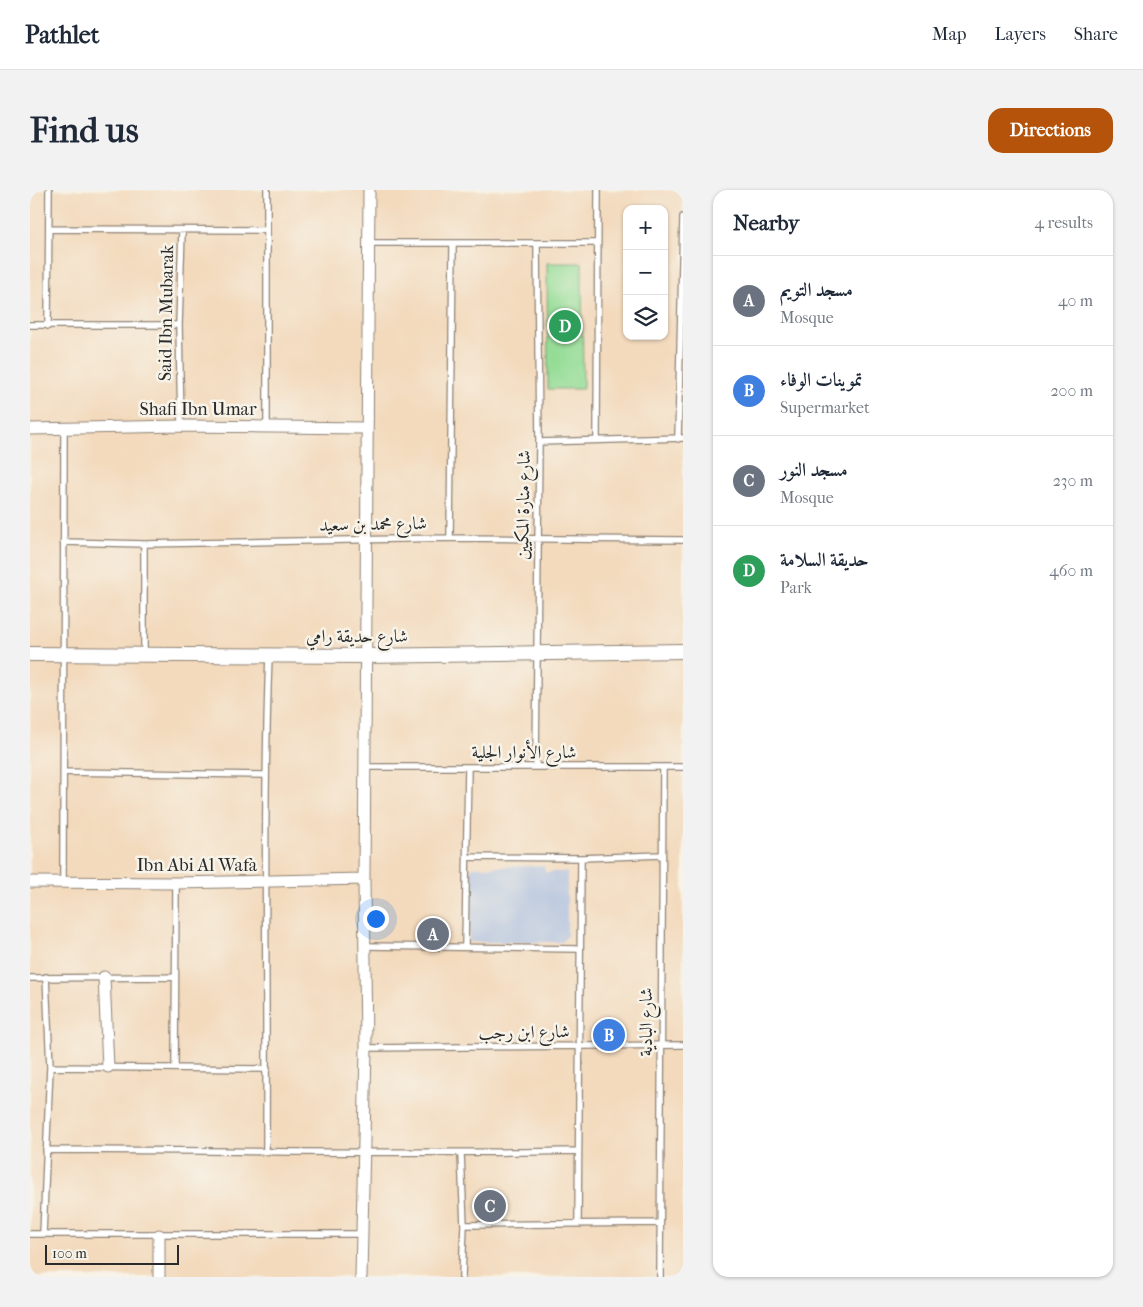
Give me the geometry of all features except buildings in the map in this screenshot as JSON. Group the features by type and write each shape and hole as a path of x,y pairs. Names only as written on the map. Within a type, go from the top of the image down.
{"street":[{"path":"361,1277 366,1048 364,879 369,190"},
{"name":"Shafi Ibn Umar","path":"30,429 181,426 367,428"},
{"name":"شارع حديقة رامي","path":"30,654 365,656 683,652"},
{"name":"Ibn Abi Al Wafa","path":"30,882 176,883 364,879"},
{"path":"104,977 108,1067"},
{"path":"159,1277 160,1235"}],"lane":[{"path":"48,326 49,190"},
{"path":"267,190 267,426"},
{"path":"597,439 596,243 598,190"},
{"path":"539,442 680,438 683,218"},
{"path":"50,229 267,230"},
{"name":"Said Ibn Mubarak","path":"181,426 179,325 182,231"},
{"path":"368,243 596,243"},
{"name":"شارع منارة المكيين","path":"536,767 539,442 537,243"},
{"path":"450,538 453,244"},
{"path":"30,325 179,325"},
{"path":"63,881 64,429"},
{"name":"شارع محمد بن سعيد","path":"63,542 144,544 450,538 683,540"},
{"path":"144,544 144,654"},
{"path":"266,1150 267,882 264,775 270,654"},
{"name":"شارع الأنوار الجلية","path":"366,767 683,768"},
{"path":"465,946 468,767"},
{"name":"شارع البادية","path":"660,1277 663,768"},
{"path":"64,772 264,775"},
{"path":"467,858 581,858 662,855"},
{"path":"578,1222 577,1151 581,1046 579,950 581,858"},
{"path":"175,1067 176,883"},
{"path":"365,946 465,946 579,950"},
{"path":"43,1234 50,1067 46,977"},
{"path":"30,978 175,977"},
{"name":"شارع ابن رجب","path":"366,1048 683,1045"},
{"path":"50,1067 266,1069"},
{"path":"46,1150 266,1150 462,1154 577,1151"},
{"path":"462,1154 464,1225 462,1277"},
{"path":"464,1225 578,1222 660,1223"},
{"path":"30,1234 361,1234"}],"shaded area":[{"path":"544,866 545,872 567,872 567,936 562,942 469,942 469,871 473,867"}],"green space":[{"path":"547,263 582,263 583,389 548,389"}],"place":[{"name":"حديقة السلامة","path":"565,326"},
{"name":"مسجد التويم","path":"433,934"},
{"name":"تموينات الوفاء","path":"609,1035"},
{"name":"مسجد النور","path":"490,1206"}]}
